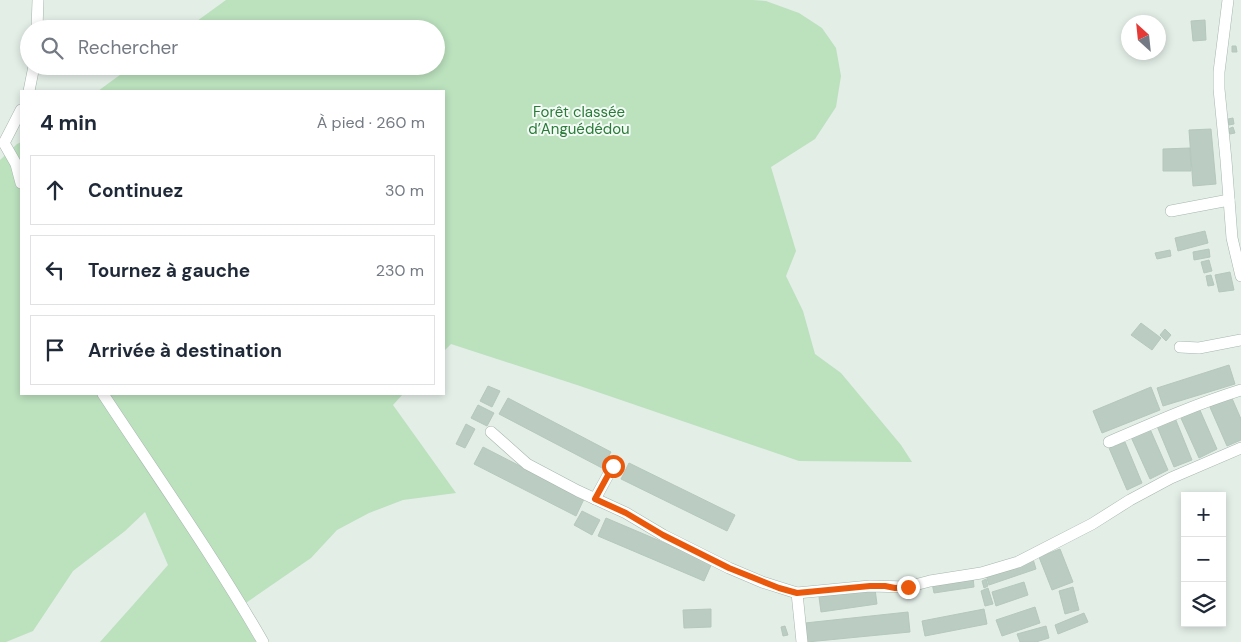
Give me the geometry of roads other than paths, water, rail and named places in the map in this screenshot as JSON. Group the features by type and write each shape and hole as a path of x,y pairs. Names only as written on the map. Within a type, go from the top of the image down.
{"street":[{"path":"37,20 38,0"},
{"path":"1228,0 1219,72 1219,90 1232,238 1241,276"},
{"path":"29,90 32,75"},
{"path":"20,112 4,143 16,164 20,179"},
{"path":"1170,211 1229,200"},
{"path":"1180,347 1199,348 1241,340"},
{"path":"1109,442 1203,402 1241,390"},
{"path":"104,395 147,459 263,642"},
{"path":"491,432 527,464 626,513 663,535 729,568 762,582 797,593 870,586 908,587 930,581 981,573 1018,562 1092,524 1130,500 1164,482 1241,448"},
{"path":"595,499 613,466"},
{"path":"797,593 802,642"}],"park label":[{"name":"Forêt classée d’Anguédédou","path":"579,120"}]}
